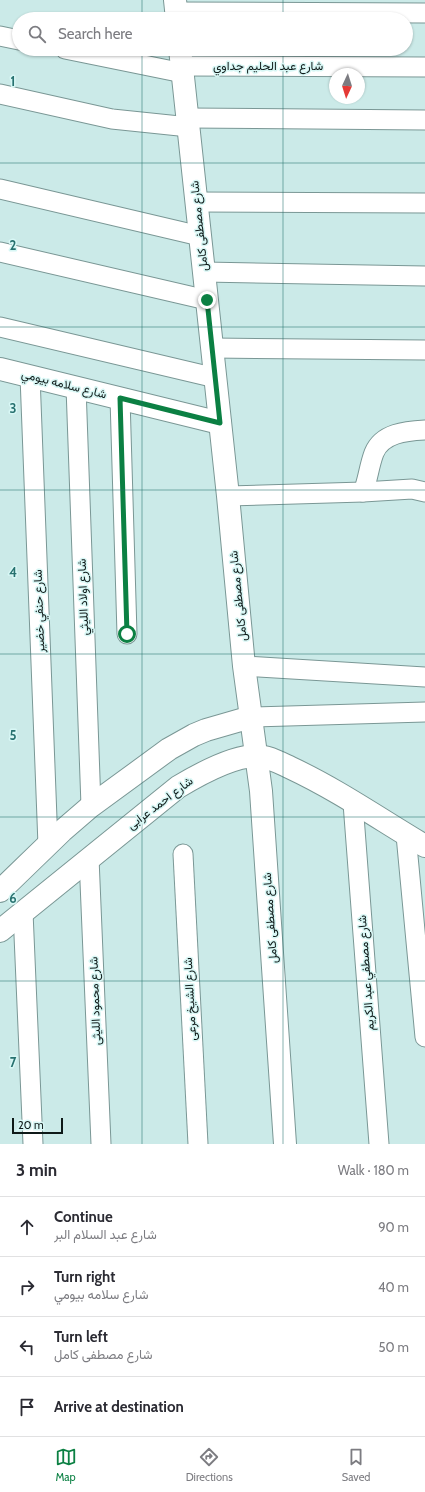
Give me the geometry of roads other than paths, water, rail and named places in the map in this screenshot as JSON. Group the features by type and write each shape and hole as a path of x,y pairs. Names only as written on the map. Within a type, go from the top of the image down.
{"street":[{"path":"176,10 342,12"},
{"path":"413,13 425,13"},
{"path":"0,36 12,39"},
{"name":"شارع عبد الحليم جداوي","path":"124,56 182,63 425,67"},
{"name":"شارع مصطفى كامل","path":"182,63 216,378 244,666 261,791 285,1144"},
{"path":"0,94 112,119 188,122 425,120"},
{"path":"0,189 200,236"},
{"path":"197,202 425,203"},
{"path":"0,252 207,300"},
{"path":"204,272 425,276"},
{"path":"0,327 216,378"},
{"path":"212,348 425,350"},
{"name":"شارع سلامه بيومي","path":"0,369 220,423"},
{"name":"شارع حنفي خضير","path":"30,376 48,845"},
{"name":"شارع اولاد الليثي","path":"76,387 91,806"},
{"path":"120,398 127,634"},
{"path":"363,492 378,445 386,438 398,433 425,430"},
{"path":"228,496 412,489 425,492"},
{"path":"244,666 425,677"},
{"path":"0,891 91,806 169,749 194,735 222,725 252,717 425,712"},
{"name":"شارع احمد عرابى","path":"0,931 178,787 207,770 243,758 257,756 272,760 298,772 425,846"},
{"name":"شارع مصطفي عبد الكريم","path":"353,803 379,1144"},
{"path":"406,835 425,1037"},
{"name":"شارع الشيخ مرعى","path":"183,854 198,1144"},
{"name":"شارع محمود الليثى","path":"89,858 101,1144"},
{"path":"23,912 33,1144"}]}
